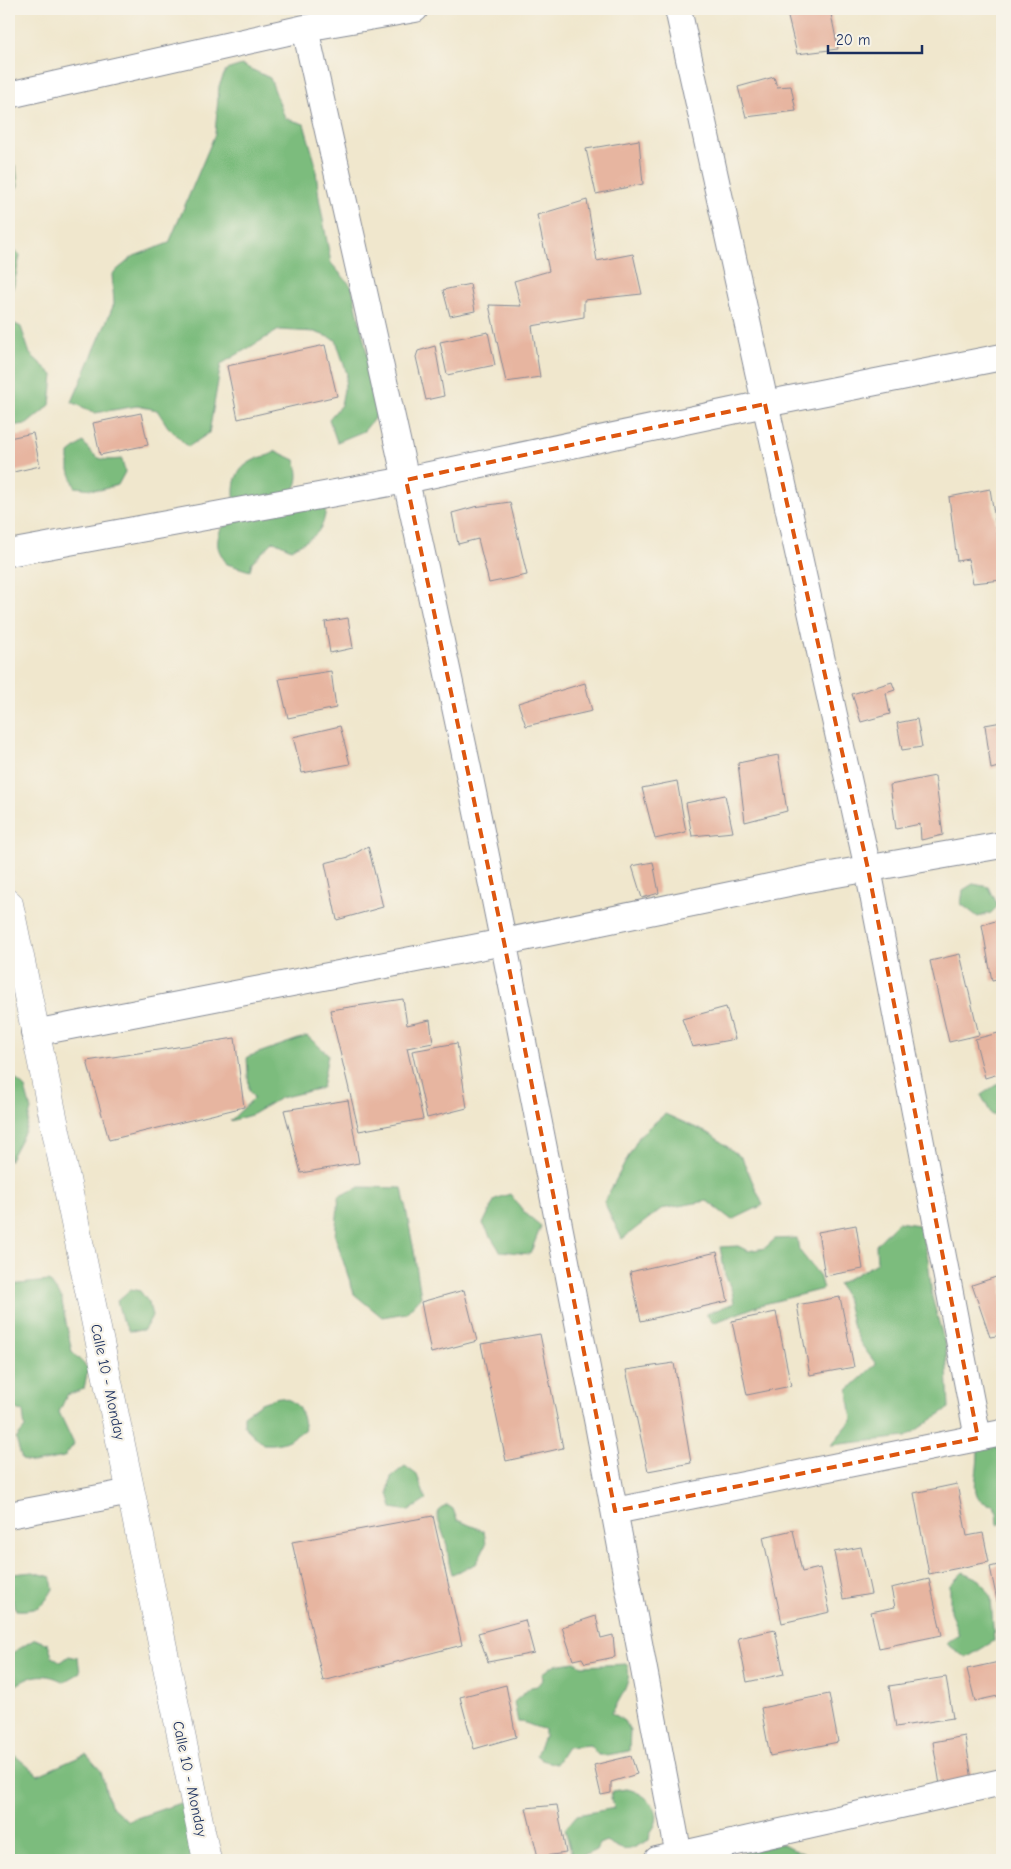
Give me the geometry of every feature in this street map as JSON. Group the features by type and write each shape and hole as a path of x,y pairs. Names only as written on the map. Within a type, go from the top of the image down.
{"street":[{"path":"9,95 304,28 415,9"},
{"path":"615,1511 990,1436 868,869 678,9"},
{"path":"304,28 406,480 504,942 615,1511 668,1858 1002,1782"},
{"path":"9,553 406,480 765,404 1002,357"},
{"path":"34,1032 504,942 808,878 1002,844"},
{"name":"Calle 10 - Monday","path":"9,904 207,1860"},
{"path":"9,1515 131,1492"}],"highlighted area":[{"path":"765,404 868,869 978,1438 615,1511 504,942 406,480"}],"green space":[{"path":"242,65 270,78 285,118 304,124 315,162 319,198 331,263 352,287 380,411 364,431 337,442 329,419 341,405 347,374 336,340 315,332 279,330 221,364 209,433 188,447 168,427 157,410 137,406 95,413 72,402 114,304 112,274 134,256 169,243 215,134 219,86 226,70"},
{"path":"9,165 16,166 18,186 9,198"},
{"path":"9,247 20,255 14,285 9,297"},
{"path":"9,321 21,327 30,354 53,375 50,405 27,424 9,426"},
{"path":"83,442 99,458 108,460 122,459 125,472 118,485 100,490 75,487 69,470 69,453"},
{"path":"276,451 295,460 298,477 292,492 235,503 234,490 239,473 248,464"},
{"path":"326,508 325,517 316,534 291,549 274,541 252,562 250,571 227,564 219,550 218,539 221,528 260,512"},
{"path":"973,884 989,887 998,906 991,913 978,917 961,904 963,890"},
{"path":"307,1036 328,1054 322,1088 280,1098 251,1115 230,1121 254,1098 249,1090 247,1057"},
{"path":"9,1073 25,1088 31,1110 25,1131 9,1161"},
{"path":"1002,1081 1002,1117 992,1115 981,1095"},
{"path":"665,1114 712,1135 742,1158 763,1205 732,1220 707,1201 661,1209 622,1239 604,1202 640,1135"},
{"path":"360,1187 402,1188 421,1297 406,1313 382,1317 354,1294 335,1236 339,1196"},
{"path":"510,1194 525,1213 541,1226 530,1254 500,1251 483,1224 495,1199"},
{"path":"898,1222 919,1225 928,1259 932,1297 946,1348 949,1408 906,1437 831,1445 852,1420 848,1390 876,1364 861,1344 853,1328 846,1297 838,1284 877,1263 876,1245"},
{"path":"797,1238 799,1250 819,1275 823,1289 760,1305 713,1323 706,1314 734,1303 732,1291 725,1275 720,1247 738,1246 748,1251 765,1248 775,1239"},
{"path":"49,1281 61,1297 72,1352 88,1368 84,1389 67,1395 59,1412 74,1444 64,1457 33,1463 22,1460 16,1439 25,1428 23,1412 12,1407 9,1408 9,1285"},
{"path":"131,1289 140,1291 149,1303 152,1316 144,1330 129,1331 122,1320 117,1301"},
{"path":"279,1397 295,1404 302,1417 305,1429 286,1441 276,1444 263,1444 244,1426 244,1415 261,1403"},
{"path":"978,1440 1002,1443 1000,1470 1002,1473 1002,1523 998,1525 997,1512 993,1505 981,1500 976,1492"},
{"path":"405,1466 417,1475 426,1500 409,1511 392,1508 388,1493 391,1477"},
{"path":"447,1505 453,1509 457,1520 484,1531 486,1544 476,1564 452,1574 447,1545 437,1517 439,1511"},
{"path":"33,1572 51,1577 53,1589 39,1607 29,1610 16,1610 9,1592 13,1574"},
{"path":"963,1572 980,1580 991,1598 994,1641 966,1658 946,1643 959,1635 950,1611 950,1585"},
{"path":"35,1639 48,1644 52,1656 61,1662 69,1656 78,1658 80,1673 64,1682 49,1676 35,1676 9,1691 9,1655"},
{"path":"575,1662 582,1666 627,1664 627,1683 612,1713 625,1721 630,1731 629,1751 598,1755 590,1745 567,1747 556,1764 542,1760 536,1755 544,1737 544,1729 518,1722 514,1702 531,1687 537,1686 543,1679 542,1674 554,1665"},
{"path":"9,1748 12,1753 38,1775 86,1754 101,1771 110,1805 128,1821 183,1802 201,1860 9,1860"},
{"path":"627,1789 644,1796 656,1810 656,1822 649,1840 628,1850 619,1848 606,1841 599,1844 596,1850 579,1858 572,1856 565,1829 577,1815 615,1808 611,1800 612,1791"},
{"path":"779,1844 813,1857 813,1860 715,1860"}],"building":[{"path":"786,9 830,9 838,49 797,54"},
{"path":"774,77 777,87 791,86 796,111 746,117 738,87"},
{"path":"639,140 643,184 596,194 586,149"},
{"path":"587,200 597,261 633,254 642,294 584,300 584,317 532,326 540,377 506,382 489,305 521,306 514,281 549,271 537,215"},
{"path":"470,284 475,311 450,316 443,290"},
{"path":"488,332 495,365 447,375 440,342"},
{"path":"325,345 337,396 238,419 227,366"},
{"path":"435,346 444,396 426,400 416,357 418,351"},
{"path":"141,413 148,445 100,455 93,423"},
{"path":"33,433 40,466 9,473 9,438"},
{"path":"990,489 1002,563 1002,580 973,583 968,559 957,561 949,497"},
{"path":"510,502 527,575 489,583 478,539 458,544 452,513 474,507"},
{"path":"348,618 353,648 330,653 325,622"},
{"path":"331,671 336,708 288,718 279,679"},
{"path":"892,682 895,690 886,693 890,714 861,722 852,694"},
{"path":"585,683 592,711 526,726 518,703"},
{"path":"917,719 922,747 902,750 897,723"},
{"path":"1002,722 1002,766 991,769 985,725"},
{"path":"340,726 350,764 302,773 293,737"},
{"path":"778,755 787,811 745,822 738,763"},
{"path":"935,776 943,835 921,840 920,824 896,829 890,785"},
{"path":"677,781 686,832 655,839 642,788"},
{"path":"725,795 733,832 692,836 686,803"},
{"path":"368,846 383,907 337,920 325,863 349,857"},
{"path":"653,862 659,893 642,898 632,866"},
{"path":"1002,919 1002,979 992,981 982,925"},
{"path":"960,954 979,1035 949,1042 930,961"},
{"path":"403,999 407,1025 430,1020 433,1043 407,1048 423,1119 359,1131 330,1010"},
{"path":"726,1007 735,1039 692,1047 682,1019"},
{"path":"1002,1032 1002,1073 985,1078 975,1039"},
{"path":"235,1038 244,1107 109,1140 87,1061"},
{"path":"457,1043 467,1108 427,1118 412,1051"},
{"path":"348,1100 359,1163 301,1173 284,1110"},
{"path":"856,1225 863,1269 825,1276 818,1232"},
{"path":"717,1252 728,1301 641,1321 630,1272"},
{"path":"1002,1275 1002,1335 990,1337 972,1285"},
{"path":"464,1290 477,1341 431,1353 421,1302"},
{"path":"840,1297 854,1367 810,1375 797,1305"},
{"path":"776,1312 791,1386 747,1395 732,1321"},
{"path":"540,1334 563,1448 506,1461 481,1344"},
{"path":"674,1363 691,1463 648,1471 626,1370"},
{"path":"957,1484 967,1536 983,1533 989,1562 929,1574 914,1493"},
{"path":"433,1516 462,1645 323,1681 292,1542"},
{"path":"793,1530 802,1572 820,1568 830,1612 782,1623 763,1537"},
{"path":"861,1547 871,1594 843,1599 834,1552"},
{"path":"1002,1564 1002,1604 998,1605 990,1567"},
{"path":"929,1579 942,1635 879,1648 871,1612 895,1607 891,1588"},
{"path":"596,1616 601,1638 613,1635 615,1657 585,1663 582,1658 573,1660 562,1627"},
{"path":"525,1620 534,1653 488,1662 478,1633"},
{"path":"1002,1626 1002,1646 997,1628"},
{"path":"775,1630 784,1674 747,1682 738,1638"},
{"path":"999,1662 1002,1674 1002,1695 975,1701 967,1669"},
{"path":"946,1677 953,1718 896,1727 889,1686"},
{"path":"506,1685 516,1737 474,1749 460,1697"},
{"path":"829,1694 838,1742 770,1756 761,1708"},
{"path":"965,1736 972,1780 940,1785 933,1742"},
{"path":"631,1756 637,1774 611,1782 611,1793 601,1795 594,1765"},
{"path":"557,1805 566,1853 538,1857 526,1808"}]}
